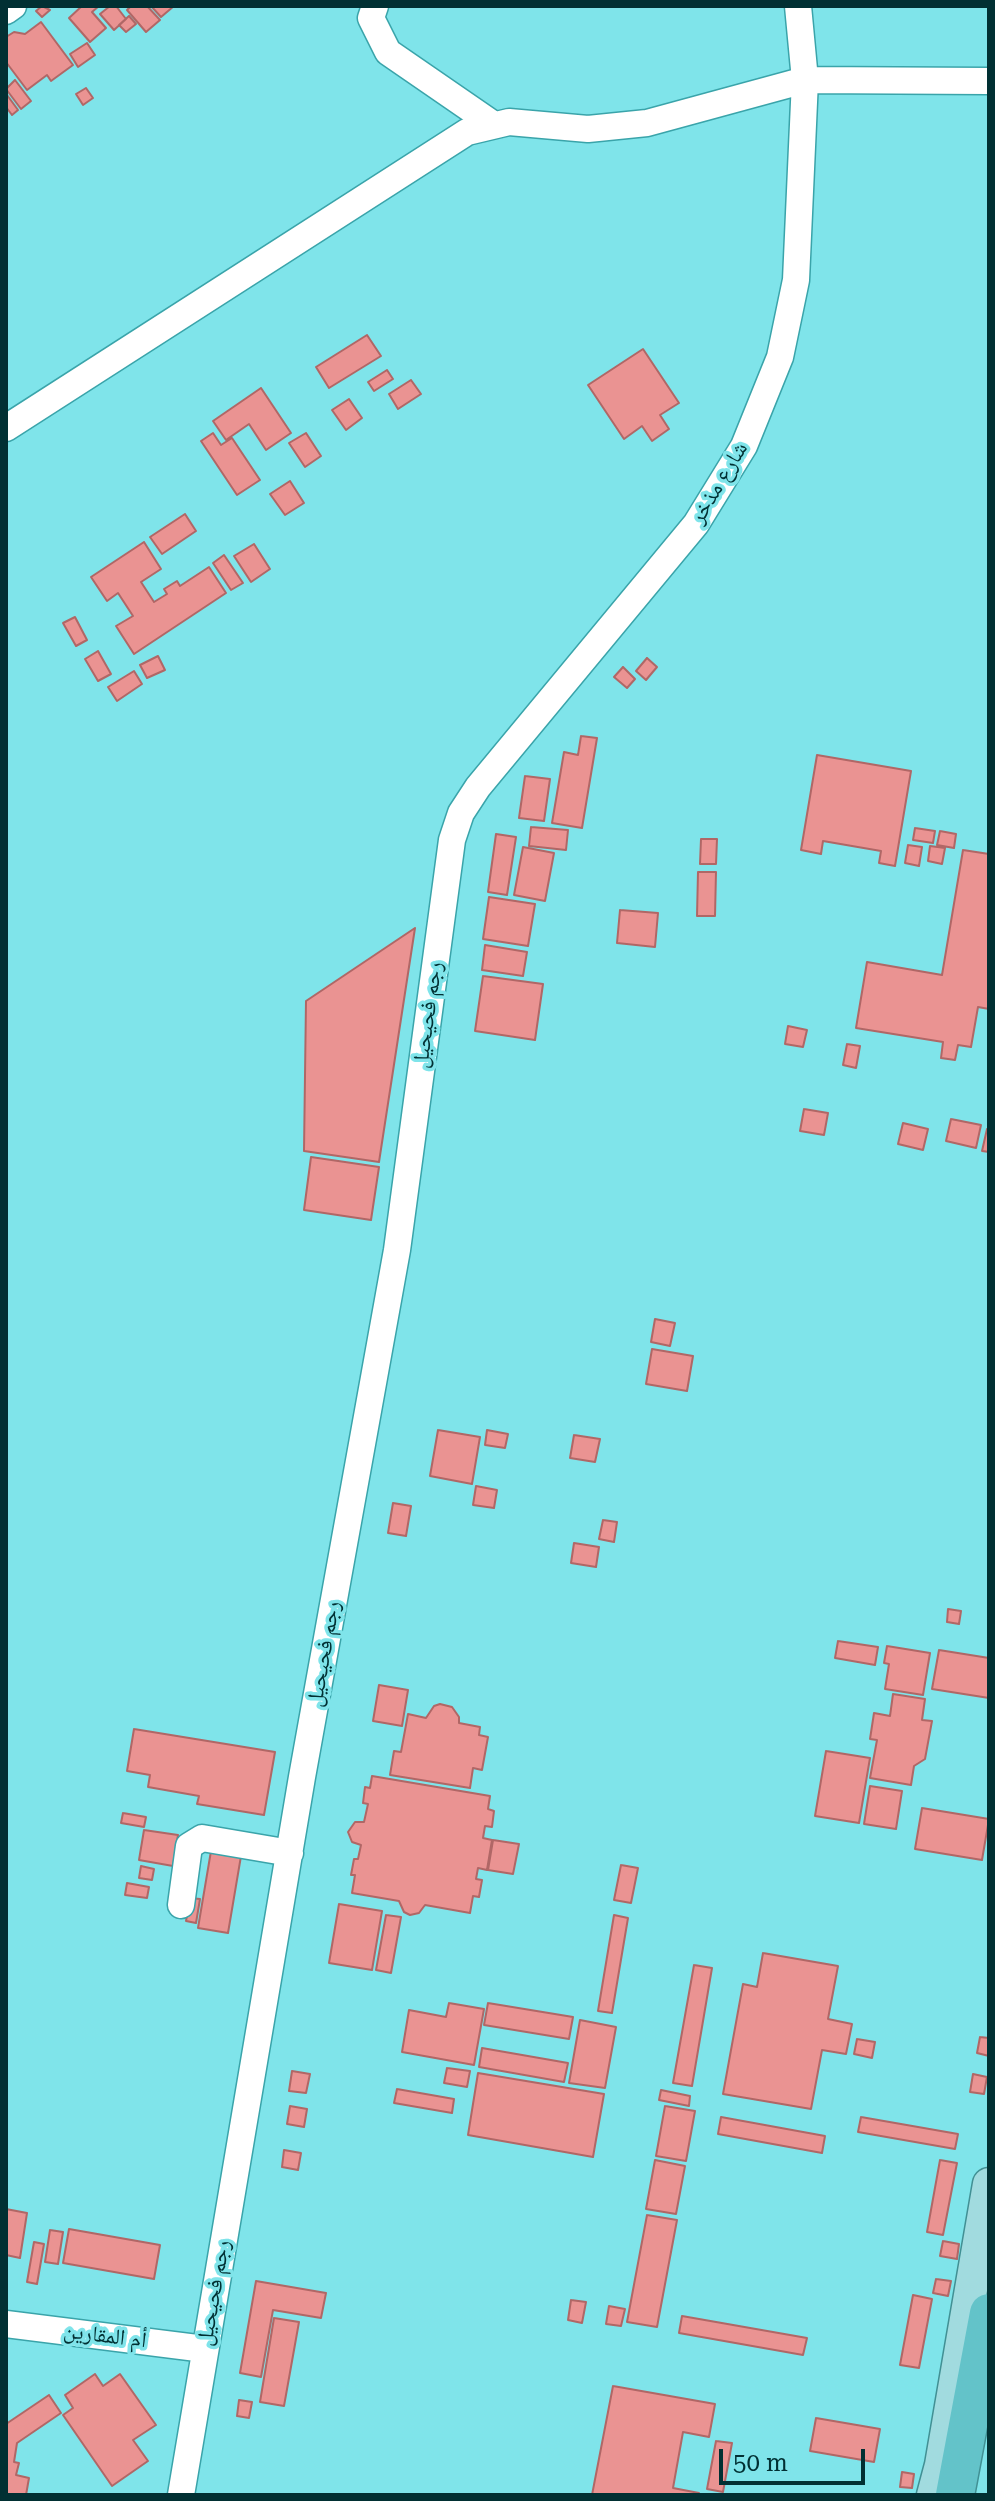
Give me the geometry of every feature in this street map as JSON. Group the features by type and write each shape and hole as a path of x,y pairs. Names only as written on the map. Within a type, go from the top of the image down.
{"highway":[{"path":"955,2495 989,2313"},
{"path":"975,2495 989,2413"}],"main road":[{"path":"933,2495 941,2465 989,2184"}],"street":[{"path":"6,11 13,6"},
{"path":"375,6 371,18 388,52 494,125"},
{"name":"شارع مذخر","path":"461,813 478,787 696,524 744,446 780,357 796,280 805,80 798,6"},
{"path":"6,428 467,132 509,122 610,129 647,123 805,80 989,81"},
{"name":"رجم فحيحيل","path":"181,2495 397,1250 452,840 461,813"},
{"path":"181,1905 189,1846 202,1838 290,1853"},
{"name":"أم المقارين","path":"6,2324 205,2349"}],"building":[{"path":"42,6 50,10 42,17 36,11"},
{"path":"82,6 99,6 92,12 106,28 90,42 69,18"},
{"path":"110,6 116,6 126,19 114,30 100,14"},
{"path":"131,6 147,6 160,20 146,32 127,10"},
{"path":"151,6 174,6 161,17"},
{"path":"129,16 136,24 126,32 119,25"},
{"path":"41,22 73,65 51,81 47,75 27,90 6,62 6,37 14,32 25,34"},
{"path":"87,43 95,55 78,67 70,54"},
{"path":"15,80 31,101 21,109 6,89"},
{"path":"86,88 93,98 83,105 76,94"},
{"path":"7,95 18,110 12,115 6,107"},
{"path":"367,335 381,356 329,388 316,367"},
{"path":"643,349 679,403 660,415 669,429 652,441 642,426 624,439 588,385"},
{"path":"387,370 393,379 374,391 368,382"},
{"path":"411,380 421,394 398,409 389,394"},
{"path":"261,388 291,433 266,450 249,424 226,440 213,421"},
{"path":"349,399 362,418 346,430 332,410"},
{"path":"213,433 221,445 232,438 260,480 237,495 201,441"},
{"path":"306,433 321,456 305,467 289,443"},
{"path":"290,481 304,503 285,515 270,494"},
{"path":"185,514 196,531 162,554 150,537"},
{"path":"144,542 161,569 141,582 154,602 167,594 164,589 177,581 180,586 209,567 226,593 134,654 116,626 133,616 118,593 107,601 91,577"},
{"path":"254,544 270,569 251,582 234,556"},
{"path":"224,555 243,583 231,590 213,563"},
{"path":"75,617 87,640 76,646 63,623"},
{"path":"98,651 111,674 98,681 85,659"},
{"path":"158,656 165,670 147,678 140,665"},
{"path":"647,658 657,667 646,680 636,671"},
{"path":"623,667 635,679 627,688 614,677"},
{"path":"134,671 142,684 117,701 108,687"},
{"path":"581,736 597,738 582,828 552,823 564,752 578,755"},
{"path":"817,755 911,771 895,866 879,863 881,851 823,841 821,854 801,850"},
{"path":"525,776 550,779 544,821 519,818"},
{"path":"531,827 568,830 566,850 529,846"},
{"path":"915,828 935,831 933,843 913,840"},
{"path":"940,831 956,834 954,848 937,845"},
{"path":"496,834 516,837 507,895 488,892"},
{"path":"701,839 717,839 716,864 700,864"},
{"path":"908,845 922,847 919,866 905,863"},
{"path":"930,846 945,848 942,864 928,861"},
{"path":"523,847 554,853 545,901 514,895"},
{"path":"963,850 989,854 989,1009 978,1007 971,1047 958,1045 955,1060 941,1058 943,1042 856,1028 867,962 942,975"},
{"path":"698,872 716,872 715,916 697,916"},
{"path":"489,897 535,904 528,946 483,939"},
{"path":"620,910 658,913 655,947 617,943"},
{"path":"415,928 379,1162 304,1151 306,1001"},
{"path":"485,945 527,952 523,976 482,970"},
{"path":"483,976 543,984 535,1040 475,1031"},
{"path":"788,1026 807,1030 803,1047 785,1044"},
{"path":"847,1044 860,1046 856,1068 843,1065"},
{"path":"804,1109 828,1113 824,1135 800,1131"},
{"path":"951,1119 981,1125 976,1148 946,1141"},
{"path":"903,1123 928,1129 923,1150 898,1144"},
{"path":"989,1129 989,1152 982,1151"},
{"path":"311,1157 379,1167 371,1220 304,1210"},
{"path":"655,1319 675,1323 670,1346 651,1342"},
{"path":"652,1349 693,1356 687,1391 646,1384"},
{"path":"438,1430 480,1437 472,1484 430,1476"},
{"path":"487,1430 508,1434 505,1448 485,1445"},
{"path":"574,1435 600,1439 595,1462 570,1458"},
{"path":"476,1486 497,1490 494,1508 473,1505"},
{"path":"393,1503 411,1506 406,1536 388,1533"},
{"path":"603,1520 617,1522 614,1542 599,1539"},
{"path":"574,1543 599,1547 596,1567 571,1563"},
{"path":"948,1609 961,1611 959,1624 947,1622"},
{"path":"838,1641 878,1647 875,1665 835,1658"},
{"path":"887,1646 930,1653 923,1695 885,1689 889,1664 884,1663"},
{"path":"939,1650 989,1658 989,1698 932,1689"},
{"path":"379,1685 408,1690 402,1726 373,1721"},
{"path":"893,1694 925,1699 922,1720 932,1721 925,1759 914,1766 911,1785 870,1778 877,1740 870,1739 874,1713 890,1716"},
{"path":"434,1706 452,1707 459,1717 459,1723 480,1727 479,1735 488,1737 482,1770 473,1768 470,1788 390,1775 394,1751 401,1752 408,1714 426,1718"},
{"path":"134,1729 275,1752 264,1815 197,1804 199,1796 148,1787 150,1775 127,1771"},
{"path":"826,1751 870,1758 859,1823 815,1816"},
{"path":"372,1776 490,1796 488,1809 494,1811 492,1827 485,1826 483,1838 492,1840 487,1870 478,1868 476,1879 482,1880 479,1897 473,1896 470,1913 425,1905 419,1913 410,1915 404,1912 399,1901 352,1893 354,1859 358,1859 361,1845 352,1842 348,1832 355,1822 364,1822 368,1804 363,1803 365,1787 370,1788"},
{"path":"870,1786 902,1791 896,1829 864,1824"},
{"path":"922,1808 989,1819 982,1860 915,1849"},
{"path":"123,1813 146,1817 144,1827 121,1823"},
{"path":"144,1830 178,1835 173,1866 139,1860"},
{"path":"493,1840 519,1844 513,1874 488,1870"},
{"path":"211,1851 241,1856 228,1933 198,1928"},
{"path":"621,1865 638,1868 631,1903 614,1900"},
{"path":"141,1866 154,1869 152,1880 139,1878"},
{"path":"127,1883 149,1887 147,1898 125,1895"},
{"path":"190,1898 200,1899 196,1923 186,1921"},
{"path":"339,1904 382,1911 372,1970 329,1963"},
{"path":"386,1915 401,1917 391,1973 376,1970"},
{"path":"614,1915 628,1918 612,2013 598,2011"},
{"path":"763,1953 838,1966 828,2019 852,2024 846,2054 822,2050 811,2109 723,2094 743,1984 757,1987"},
{"path":"694,1965 712,1968 692,2086 673,2083"},
{"path":"449,2003 484,2009 474,2065 402,2052 409,2010 446,2017"},
{"path":"488,2003 573,2017 569,2039 484,2025"},
{"path":"580,2020 616,2027 605,2088 569,2083"},
{"path":"980,2037 989,2038 989,2056 977,2053"},
{"path":"857,2039 875,2042 872,2058 854,2054"},
{"path":"482,2048 568,2063 564,2082 479,2067"},
{"path":"447,2068 470,2071 467,2087 444,2083"},
{"path":"292,2071 310,2074 306,2093 289,2091"},
{"path":"478,2073 604,2094 593,2157 468,2135"},
{"path":"973,2074 987,2077 984,2094 970,2092"},
{"path":"397,2089 454,2099 452,2113 394,2103"},
{"path":"661,2090 690,2096 689,2106 659,2100"},
{"path":"290,2106 307,2109 304,2127 287,2124"},
{"path":"665,2106 695,2111 686,2161 656,2156"},
{"path":"721,2117 825,2136 822,2153 718,2134"},
{"path":"861,2117 958,2134 955,2149 858,2132"},
{"path":"284,2150 301,2153 298,2170 282,2167"},
{"path":"655,2160 685,2166 676,2214 646,2209"},
{"path":"940,2160 957,2163 943,2235 927,2232"},
{"path":"6,2209 27,2213 20,2258 6,2255"},
{"path":"647,2215 677,2220 657,2327 627,2322"},
{"path":"69,2229 160,2245 154,2279 63,2263"},
{"path":"50,2230 63,2232 58,2264 45,2262"},
{"path":"943,2241 959,2244 957,2259 940,2256"},
{"path":"34,2242 44,2244 37,2284 27,2282"},
{"path":"936,2279 951,2281 948,2296 933,2293"},
{"path":"256,2281 326,2293 321,2318 273,2310 261,2377 240,2373"},
{"path":"913,2295 932,2299 919,2368 900,2365"},
{"path":"571,2300 586,2302 582,2323 568,2320"},
{"path":"609,2306 625,2309 621,2326 606,2324"},
{"path":"682,2316 807,2338 803,2355 679,2333"},
{"path":"274,2318 299,2322 284,2406 260,2402"},
{"path":"95,2374 103,2386 120,2374 156,2425 133,2440 148,2461 112,2486 63,2415 73,2408 65,2395"},
{"path":"613,2386 715,2404 709,2437 683,2432 673,2488 698,2495 592,2495"},
{"path":"49,2395 61,2413 17,2443 14,2462 19,2463 16,2475 29,2478 26,2495 6,2495 6,2424"},
{"path":"239,2400 252,2402 249,2418 237,2416"},
{"path":"816,2418 880,2429 874,2462 810,2451"},
{"path":"716,2441 732,2443 723,2492 707,2489"},
{"path":"902,2472 914,2474 912,2488 900,2487"}]}
